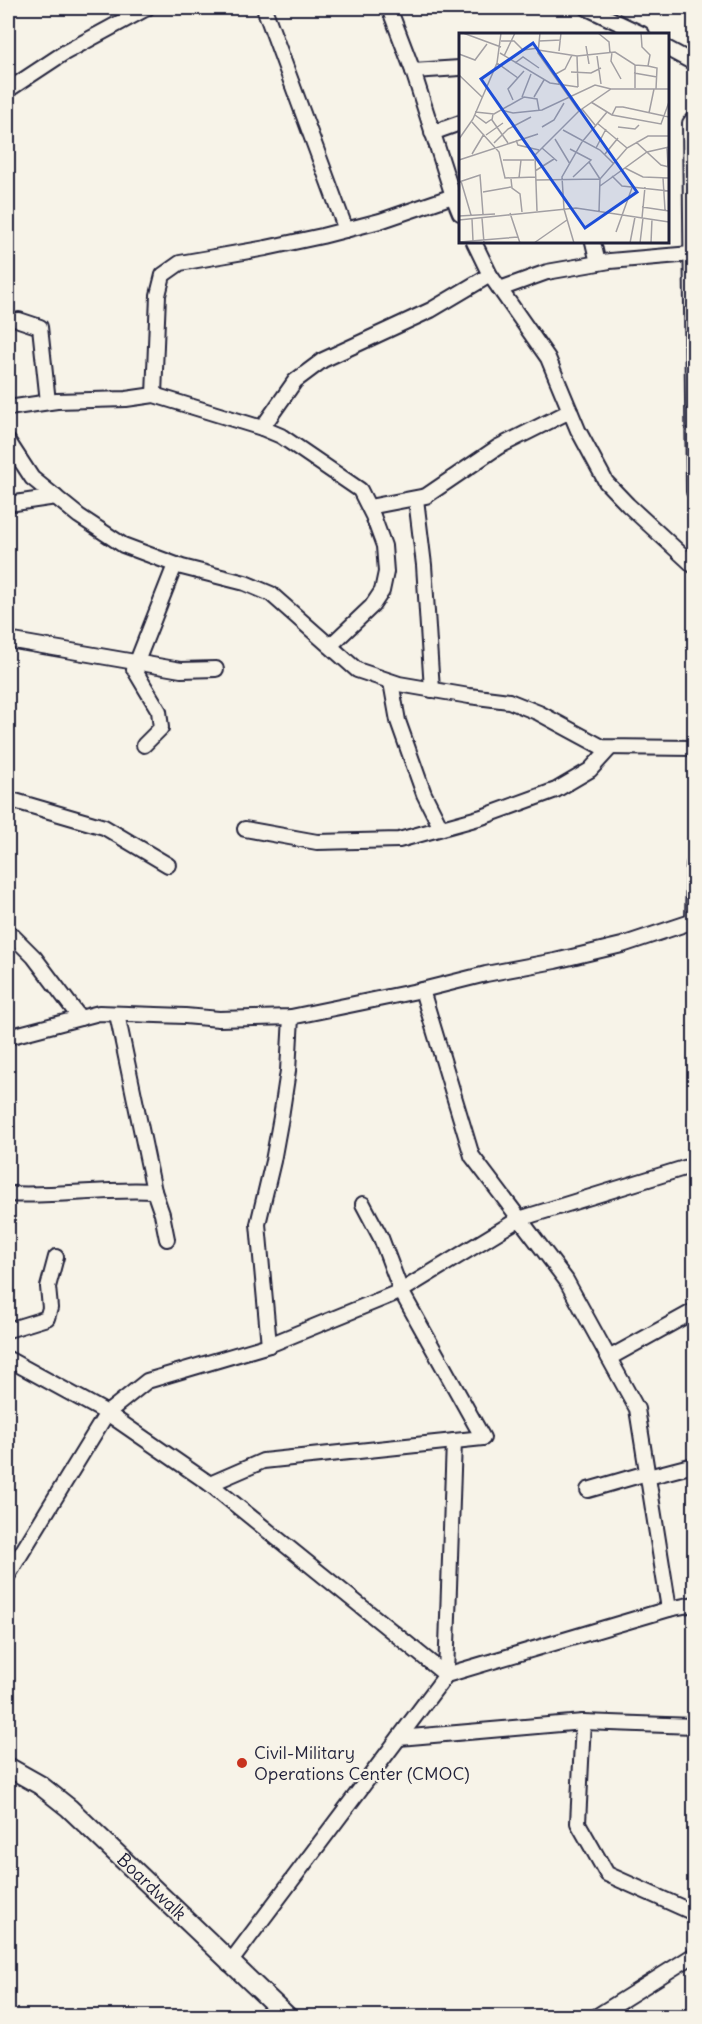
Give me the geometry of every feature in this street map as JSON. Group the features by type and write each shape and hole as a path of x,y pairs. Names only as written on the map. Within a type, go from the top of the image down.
{"street":[{"path":"8,90 63,53 147,8"},
{"path":"264,8 346,230"},
{"path":"388,8 413,71 459,211"},
{"path":"587,8 640,33"},
{"path":"669,50 694,63"},
{"path":"413,71 459,68"},
{"path":"694,118 690,123 694,492"},
{"path":"432,133 459,123"},
{"path":"154,395 158,295 163,275 180,262 266,248 346,230 453,196"},
{"path":"474,243 490,275 548,358 582,438 606,482 694,566"},
{"path":"593,243 598,263"},
{"path":"500,289 547,272 598,263 691,254"},
{"path":"262,428 295,381 323,360 431,310 490,275"},
{"path":"19,320 40,327 48,402"},
{"path":"8,408 48,402 126,399 154,395 281,436 351,483 360,490 369,507 384,546 386,572 382,591 365,614 330,646"},
{"path":"369,507 426,496 498,447 570,411"},
{"path":"8,441 32,478 79,516 123,545 175,565 245,583 271,594 357,670 391,682 509,701 539,713 602,747 694,748"},
{"path":"15,503 56,497"},
{"path":"416,498 424,565 432,690"},
{"path":"144,746 161,728 159,711 134,669 175,565"},
{"path":"8,640 181,670 216,669"},
{"path":"391,682 398,721 424,794 441,828"},
{"path":"245,829 317,842 399,840 482,817 556,790 590,770 610,748"},
{"path":"8,799 104,827 168,865"},
{"path":"8,1037 99,1013 219,1019 291,1017 622,945 694,922 694,864"},
{"path":"8,931 34,957 80,1018"},
{"path":"422,990 472,1156 566,1280 637,1409 669,1610"},
{"path":"117,1014 154,1191 167,1239"},
{"path":"268,1345 258,1224 281,1117 288,1071 291,1017"},
{"path":"8,1575 106,1413 147,1381 268,1345 401,1291 519,1219 694,1165"},
{"path":"8,1194 27,1196 124,1189 154,1191"},
{"path":"210,1484 262,1461 483,1438 401,1291 381,1238 363,1204"},
{"path":"8,1330 47,1318 50,1308 48,1287 56,1257"},
{"path":"609,1358 694,1311"},
{"path":"8,1359 106,1413 210,1484 446,1675"},
{"path":"229,1964 446,1675 454,1441"},
{"path":"588,1490 694,1466"},
{"path":"446,1675 694,1604"},
{"path":"399,1738 583,1722 694,1726"},
{"path":"583,1722 578,1823 607,1874 694,1913"},
{"name":"Boardwalk","path":"8,1767 40,1785 62,1802 286,2016"},
{"path":"597,2016 694,1955"}],"place":[{"name":"Civil-Military Operations Center (CMOC)","path":"242,1763"}]}
